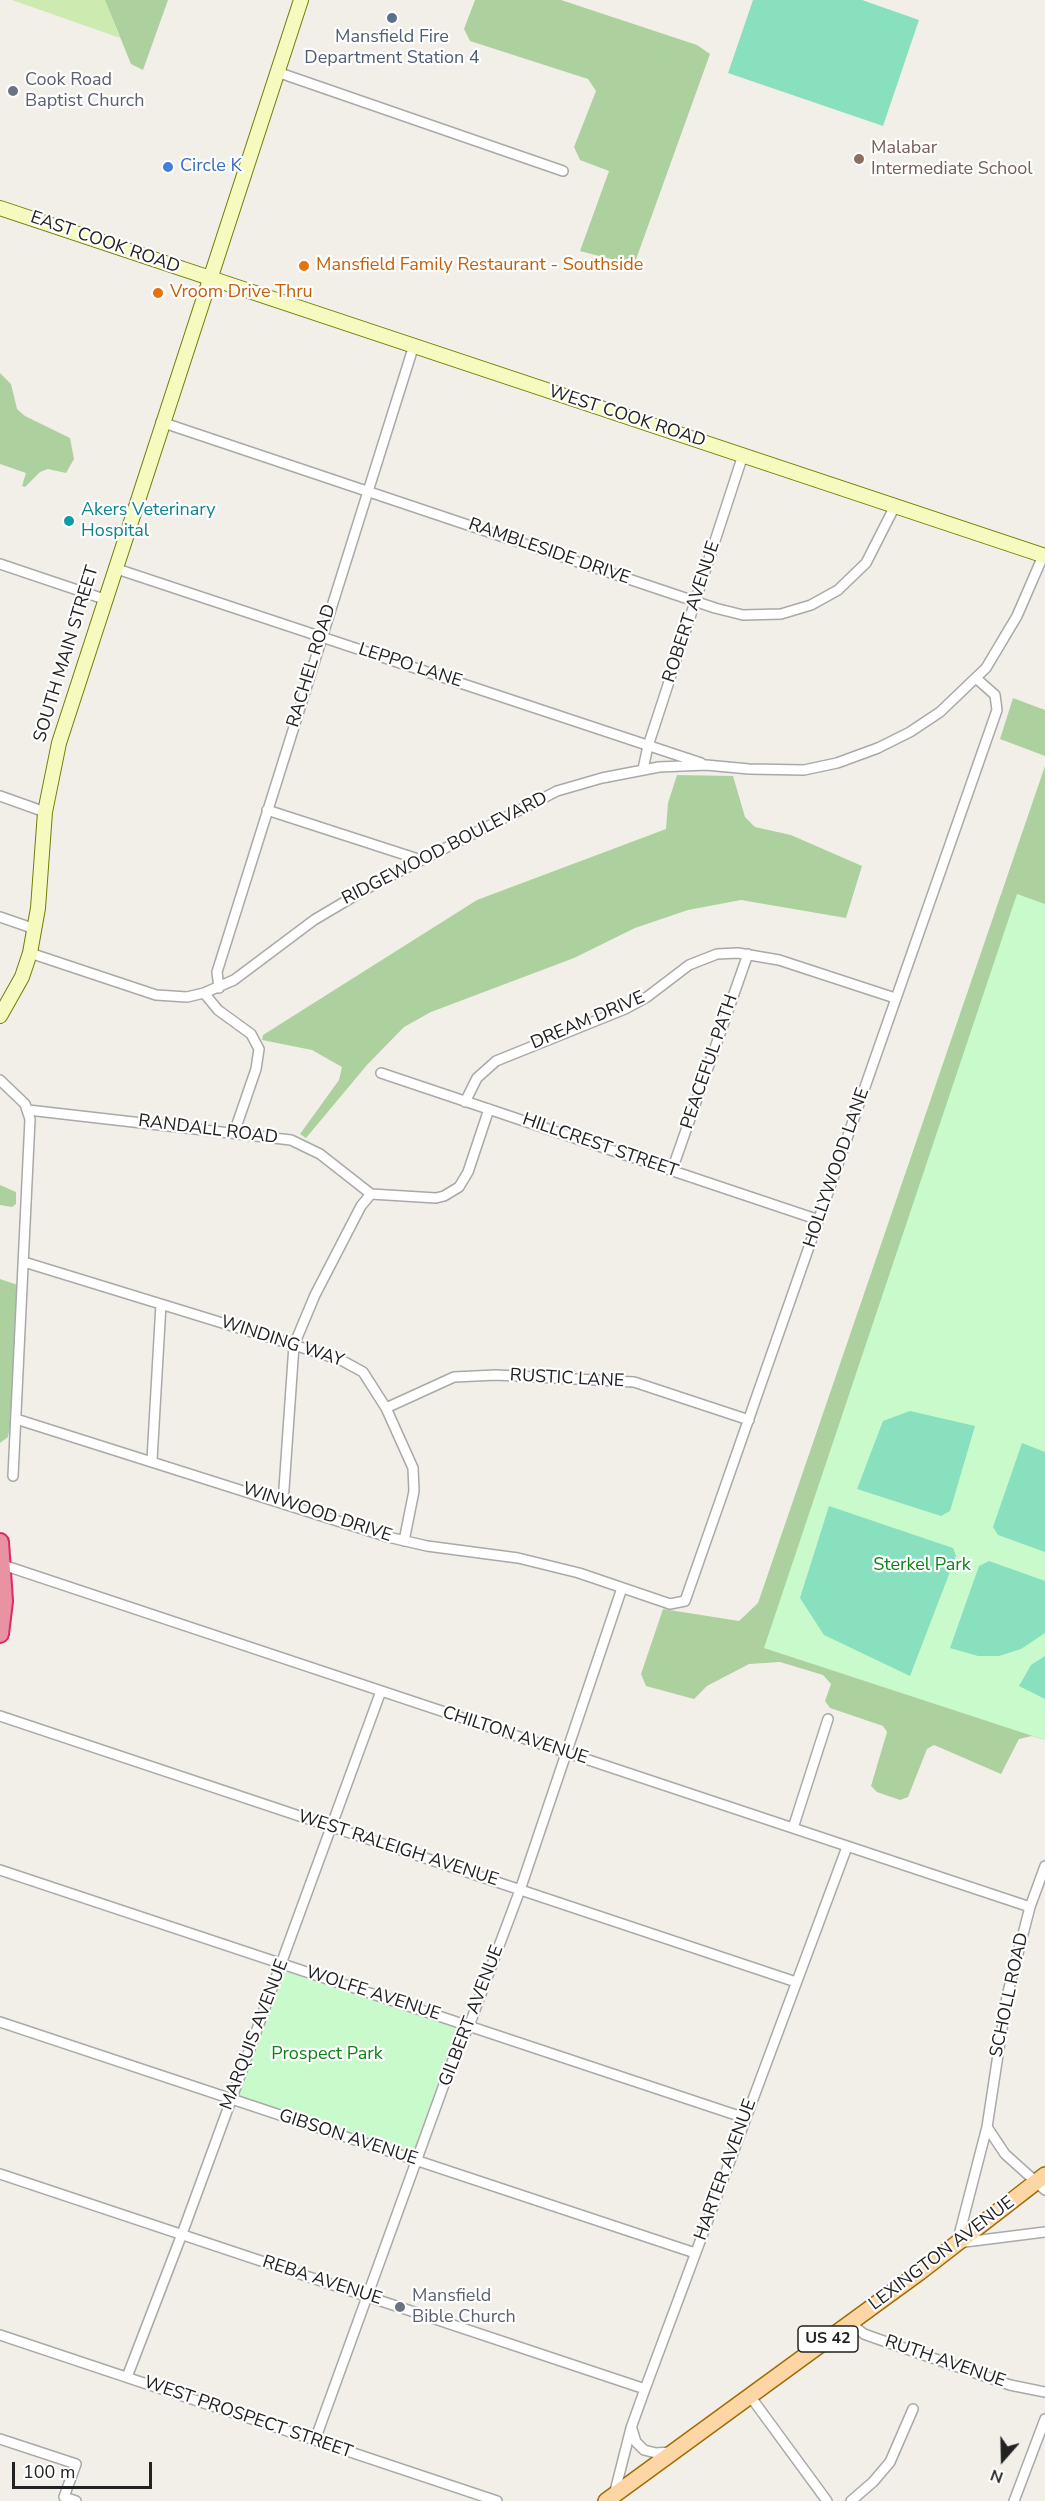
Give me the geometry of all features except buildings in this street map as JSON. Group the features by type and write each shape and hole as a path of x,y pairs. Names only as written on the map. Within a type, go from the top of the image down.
{"highway":[{"path":"0,1542 4,1601 0,1634"}],"main road":[{"name":"SOUTH MAIN STREET","path":"0,1016 22,977 30,953 35,929 45,812 59,743 161,422 301,0"},
{"name":"EAST COOK ROAD","path":"0,208 209,278"},
{"name":"WEST COOK ROAD","path":"209,278 1044,556"},
{"name":"LEXINGTON AVENUE","path":"611,2499 1042,2182"}],"street":[{"path":"277,72 562,171"},
{"name":"RACHEL ROAD","path":"219,988 217,972 414,345"},
{"name":"RAMBLESIDE DRIVE","path":"161,422 694,601 743,615 769,616 795,611 826,598 848,583 866,563 895,506"},
{"name":"ROBERT AVENUE","path":"643,769 648,746 694,601 743,455"},
{"name":"RIDGEWOOD BOULEVARD","path":"30,953 156,995 187,996 204,993 234,980 329,910 418,859 557,791 643,769 706,765 788,771 837,763 910,732 940,712 977,679 994,657 1017,616 1044,556"},
{"path":"0,564 104,599"},
{"name":"LEPPO LANE","path":"114,568 706,765"},
{"name":"HOLLYWOOD LANE","path":"622,1588 670,1604 685,1601 997,710 995,695 977,679"},
{"path":"0,796 45,812"},
{"path":"267,810 418,859"},
{"path":"0,917 35,929"},
{"name":"DREAM DRIVE","path":"465,1102 477,1078 503,1057 625,1009 647,997 696,961 717,954 748,954 779,960 895,998"},
{"name":"PEACEFUL PATH","path":"672,1170 748,954"},
{"path":"204,993 218,1010 252,1034 259,1049 256,1069 234,1133"},
{"name":"HILLCREST STREET","path":"381,1073 819,1220"},
{"path":"0,1080 28,1110 24,1262 13,1476"},
{"path":"283,1503 294,1345 315,1295 361,1206 372,1194 436,1197 444,1196 459,1187 468,1172 489,1109"},
{"name":"RANDALL ROAD","path":"28,1110 291,1140 312,1149 372,1194"},
{"name":"WINDING WAY","path":"24,1262 294,1345 347,1363 363,1372 386,1408 408,1454 415,1478 404,1541"},
{"path":"152,1460 161,1304"},
{"name":"RUSTIC LANE","path":"386,1408 454,1377 519,1376 634,1382 749,1420"},
{"name":"WINWOOD DRIVE","path":"16,1419 404,1541 518,1558 579,1573 622,1588"},
{"name":"CHILTON AVENUE","path":"1,1564 1030,1907"},
{"name":"GILBERT AVENUE","path":"315,2440 454,2057 469,2026 520,1890 622,1588"},
{"name":"MARQUIS AVENUE","path":"127,2377 282,1964 381,1691"},
{"name":"WEST RALEIGH AVENUE","path":"0,1716 796,1982"},
{"path":"793,1828 828,1719"},
{"name":"HARTER AVENUE","path":"611,2499 631,2428 645,2389 847,1847"},
{"name":"SCHOLL ROAD","path":"957,2243 987,2127 1007,1996 1030,1907 1045,1866"},
{"name":"WOLFE AVENUE","path":"0,1870 745,2118"},
{"name":"GIBSON AVENUE","path":"0,2022 695,2253"},
{"path":"987,2127 1005,2154 1042,2182"},
{"name":"REBA AVENUE","path":"0,2174 645,2389"},
{"path":"957,2243 1045,2232"},
{"name":"RUTH AVENUE","path":"850,2323 864,2334 875,2338 1010,2385 1045,2392"},
{"name":"WEST PROSPECT STREET","path":"0,2335 497,2501"},
{"path":"750,2396 827,2501"},
{"path":"851,2501 873,2482 890,2462 913,2409"},
{"path":"1014,2501 1045,2420"},
{"path":"631,2428 636,2442 644,2450 657,2453 673,2452"},
{"path":"1,2443 76,2464 64,2497 75,2501"}],"green space":[{"path":"12,0 105,0 120,38"},
{"path":"105,0 168,0 143,70 131,64"},
{"path":"475,0 561,0 697,45 710,54 634,265 580,251 609,171 580,160 574,147 596,91 588,79 470,41 464,29"},
{"path":"753,0 862,0 919,20 883,126 728,73"},
{"path":"0,373 11,384 17,409 25,416 70,438 74,459 66,473 48,469 40,472 25,487 22,486 26,473 0,464"},
{"path":"1013,698 1045,710 1045,756 1000,739"},
{"name":"Sterkel Park","path":"1045,766 1045,1740 1032,1736 1019,1739 1001,1774 934,1745 927,1749 908,1797 900,1800 877,1792 871,1786 887,1732 883,1726 830,1708 825,1701 831,1684 823,1675 780,1662 749,1664 707,1686 694,1699 646,1686 641,1674 663,1609 739,1621 758,1603"},
{"path":"677,775 733,776 745,817 755,827 791,835 862,866 846,918 741,900 688,910 635,928 574,958 431,1012 404,1027 367,1065 306,1138 300,1134 339,1080 342,1067 312,1050 262,1040 263,1035 477,900 666,829 668,803"},
{"name":"Sterkel Park","path":"1017,894 1045,904 1045,1740 764,1648"},
{"path":"0,1185 16,1192 16,1204 12,1207 0,1205"},
{"path":"0,1279 18,1285 10,1426 8,1437 0,1443"},
{"path":"910,1411 975,1426 950,1511 941,1516 857,1489 883,1421"},
{"path":"1022,1443 1045,1452 1045,1552 998,1535 993,1527"},
{"path":"829,1506 953,1548 956,1556 910,1676 824,1635 800,1598"},
{"path":"989,1561 1045,1581 1045,1633 1021,1649 999,1656 978,1656 950,1648 979,1566"},
{"path":"1045,1656 1045,1699 1019,1686 1031,1665"},
{"name":"Prospect Park","path":"282,1964 469,2026 418,2161 230,2099"}],"place":[{"name":"Mansfield Fire Department Station 4","path":"392,18"},
{"name":"Cook Road Baptist Church","path":"13,91"},
{"name":"Malabar Intermediate School","path":"859,159"},
{"name":"Circle K","path":"168,167"},
{"name":"Mansfield Family Restaurant - Southside","path":"304,266"},
{"name":"Vroom Drive Thru","path":"158,293"},
{"name":"Akers Veterinary Hospital","path":"69,521"},
{"name":"Mansfield Bible Church","path":"400,2307"}]}
